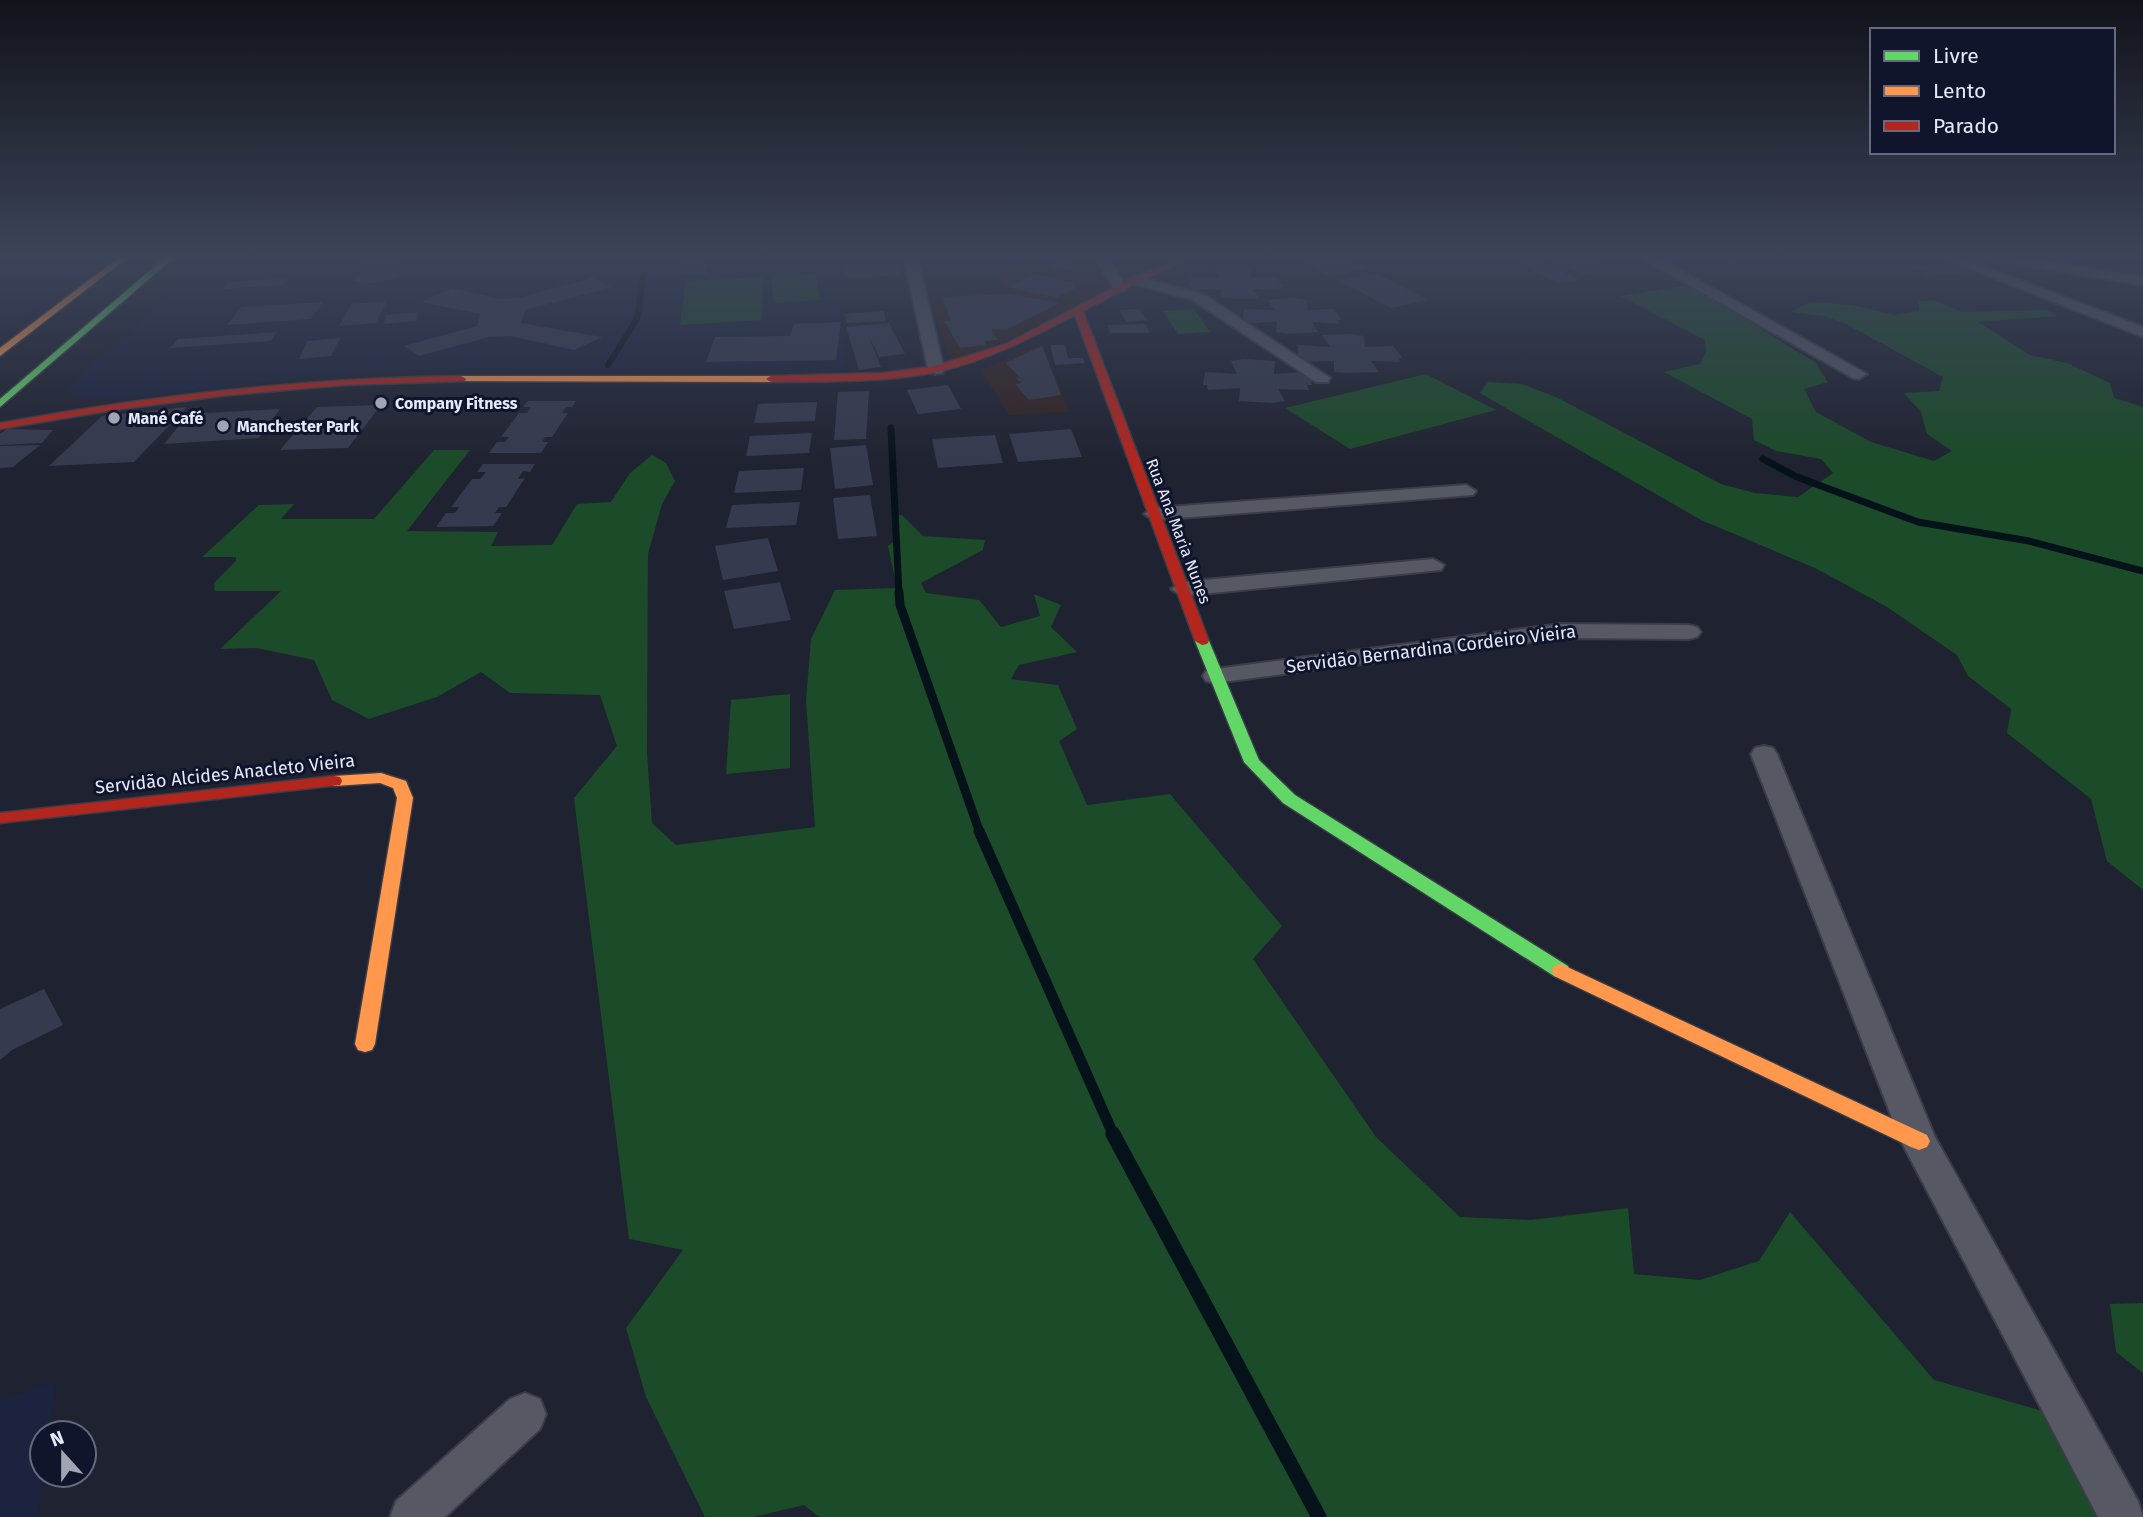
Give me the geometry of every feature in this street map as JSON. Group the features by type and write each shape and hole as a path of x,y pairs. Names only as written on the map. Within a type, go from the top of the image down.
{"main road":[{"path":"0,353 35,326"},
{"path":"0,404 92,326"},
{"path":"0,426 99,407 365,379 792,379 883,376 936,369 1009,346 1049,326"},
{"name":"Rua Ana Maria Nunes","path":"1084,326 1215,676 1252,762 1289,799 1541,960 1589,986 1919,1141"},
{"path":"27,382 26,397 37,402 99,407"},
{"name":"Servidão Alcides Anacleto Vieira","path":"0,818 350,779 381,778 400,785 405,798 365,1044"}],"street":[{"path":"926,326 936,369"},
{"path":"1242,326 1322,379"},
{"path":"1771,326 1859,374"},
{"path":"1154,514 1466,491"},
{"path":"1182,589 1433,565"},
{"name":"Servidão Bernardina Cordeiro Vieira","path":"1215,676 1561,632 1689,632"},
{"path":"1764,754 1919,1141 2122,1517"},
{"path":"412,1517 525,1414"}],"shaded area":[{"path":"0,326 16,326 0,338"},
{"path":"134,326 843,326 848,370 366,371 112,399 83,398 67,391 74,381"},
{"path":"939,326 1036,326 996,345 951,360"},
{"path":"1043,344 1069,412 1009,415 981,370"},
{"path":"56,1381 51,1419 28,1419 28,1489 42,1489 38,1517 0,1517 0,1400"}],"green space":[{"path":"1173,326 1206,326 1210,332 1178,334"},
{"path":"1678,326 1756,326 1816,363 1828,382 1804,389 1816,412 1871,442 1934,461 1952,451 1927,434 1921,412 1904,393 1939,391 1943,377 1849,326 1984,326 2030,355 2067,363 2110,383 2114,398 2143,407 2143,890 2107,861 2091,799 2007,733 2011,709 1968,676 1957,655 1887,607 1817,569 1701,520 1480,393 1488,382 1522,384 1558,398 1721,484 1755,493 1798,497 1833,473 1821,459 1776,451 1754,440 1752,419 1664,372 1700,364 1706,351 1705,340"},
{"path":"1426,374 1496,410 1350,449 1285,408"},
{"path":"434,450 470,450 407,531 498,532 491,546 552,545 577,504 611,502 630,473 652,455 666,463 675,481 662,504 648,554 647,753 652,823 676,845 815,827 806,701 811,639 835,590 897,588 888,546 896,540 893,516 902,515 923,536 985,540 983,550 921,583 926,593 979,600 1001,627 1040,616 1034,594 1061,605 1051,627 1077,652 1019,665 1011,679 1058,685 1077,729 1059,741 1087,805 1170,794 1282,926 1253,959 1376,1137 1460,1217 1531,1220 1628,1208 1634,1274 1700,1280 1759,1261 1790,1212 1934,1380 2050,1413 2103,1517 819,1517 804,1505 754,1517 705,1517 646,1397 626,1328 683,1250 629,1239 574,798 617,746 600,695 510,693 481,672 437,697 369,719 332,700 314,660 257,648 220,649 281,591 215,591 214,583 236,561 236,557 202,557 259,505 294,504 281,519 374,519"},
{"path":"790,694 790,768 726,774 731,700"},
{"path":"2143,1303 2143,1373 2116,1352 2110,1304"}],"building":[{"path":"477,326 537,326 602,337 574,350 511,336 489,337 419,356 404,346"},
{"path":"793,326 841,326 836,360 706,362 715,337 790,336"},
{"path":"890,326 905,354 879,357 869,337 881,367 859,370 846,327"},
{"path":"947,326 1014,326 1006,330 991,329 998,340 984,341 986,345 960,348"},
{"path":"1107,326 1147,326 1150,333 1110,333"},
{"path":"1277,326 1314,326 1318,332 1289,334 1276,332"},
{"path":"277,332 271,341 170,348 178,339"},
{"path":"1322,335 1364,336 1365,347 1393,346 1403,358 1398,358 1400,362 1371,361 1379,372 1347,373 1334,372 1334,361 1303,362 1302,357 1298,357 1298,345 1330,347"},
{"path":"340,338 331,356 299,359 308,341"},
{"path":"1050,345 1065,345 1068,358 1083,358 1085,363 1055,365"},
{"path":"1042,346 1061,395 1029,400 1015,384 1021,383 1016,378 1020,378 1006,363"},
{"path":"1231,361 1275,361 1274,374 1303,372 1305,377 1310,377 1312,385 1307,385 1309,390 1278,389 1285,401 1273,403 1239,401 1240,388 1208,390 1207,385 1203,385 1205,372 1237,374"},
{"path":"948,385 961,409 918,414 907,390"},
{"path":"869,391 866,439 834,440 838,392"},
{"path":"528,401 576,401 562,413 568,413 552,437 545,437 542,442 548,442 541,453 489,453 497,442 505,442 509,437 501,437 519,413 527,413 531,407 523,407"},
{"path":"817,402 815,421 754,423 758,404"},
{"path":"381,405 348,448 280,450 317,407"},
{"path":"187,407 134,462 49,466 102,416"},
{"name":"Manchester Park","path":"280,409 259,438 164,444 189,414"},
{"path":"7,429 53,430 42,443 0,445 0,434"},
{"path":"1071,429 1082,457 1018,462 1009,434"},
{"path":"812,433 809,453 746,456 750,436"},
{"path":"995,435 1003,463 938,468 932,439"},
{"path":"40,445 13,467 0,468 0,446"},
{"path":"866,445 873,485 835,489 830,448"},
{"path":"483,464 535,464 530,472 523,471 518,479 525,478 506,507 499,507 495,513 502,513 493,526 436,527 446,513 455,513 459,507 451,507 472,479 480,479 486,472 477,472"},
{"path":"804,468 801,490 734,493 739,471"},
{"path":"870,495 877,536 838,539 833,498"},
{"path":"800,502 796,525 726,528 732,505"},
{"path":"768,538 778,571 723,580 715,546"},
{"path":"780,582 791,620 734,629 724,591"},
{"path":"44,989 63,1025 12,1050 0,1060 0,1009"}],"waterway":[{"path":"608,365 633,326"},
{"path":"891,428 899,594"},
{"path":"1763,459 1797,477 1918,522 2029,541 2143,571"},
{"path":"899,592 900,605 980,833"},
{"path":"979,831 1114,1135"},
{"path":"1114,1135 1319,1517"}],"traffic: fast":[{"path":"0,404 91,326"},
{"path":"1202,641 1252,762 1289,799 1561,971"}],"traffic: slow":[{"path":"0,353 35,326"},
{"path":"461,379 771,379"},
{"path":"334,781 381,778 400,785 405,798 365,1044"},
{"path":"1561,971 1919,1141"}],"traffic: jam":[{"path":"771,379 883,376 936,369 1009,346 1048,326"},
{"path":"1084,326 1202,641"},
{"path":"0,426 114,406 287,386 461,379"},
{"path":"0,818 334,781"}],"place":[{"name":"Company Fitness","path":"381,403"},
{"name":"Mané Café","path":"114,418"},
{"name":"Manchester Park","path":"223,426"}]}
